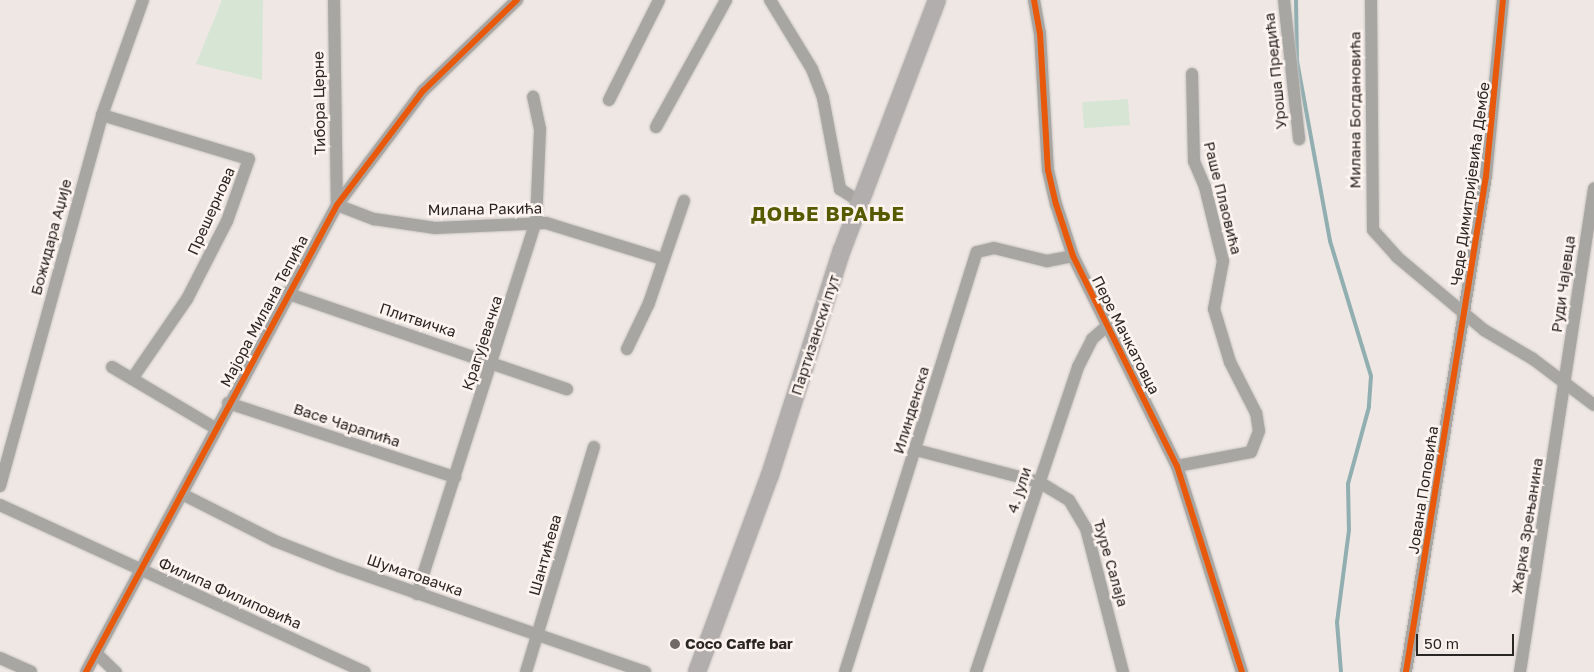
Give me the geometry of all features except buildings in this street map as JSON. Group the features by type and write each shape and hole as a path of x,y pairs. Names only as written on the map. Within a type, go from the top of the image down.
{"main road":[{"name":"Партизански пут","path":"697,672 770,475 860,202 937,0"}],"street":[{"name":"Божидара Аџије","path":"0,486 102,115 143,0"},
{"name":"Тибора Церне","path":"334,0 337,204"},
{"name":"Мајора Милана Тепића","path":"86,672 142,570 286,293 337,204 423,90 517,0"},
{"path":"608,100 659,0"},
{"path":"656,127 726,0"},
{"path":"770,0 812,69 823,98 840,189 860,202"},
{"name":"Пере Мачкатовца","path":"1034,0 1040,33 1048,170 1073,256 1106,327 1177,466 1242,672"},
{"name":"Уроша Предића","path":"1284,0 1298,139"},
{"name":"Милана Богдановића","path":"1372,0 1374,165 1369,220 1378,239 1464,312"},
{"name":"Чеде Димитријевића Дембе","path":"1464,312 1495,112 1503,0"},
{"name":"Раше Плаовића","path":"1177,466 1251,452 1259,431 1256,413 1230,362 1214,309 1223,261 1205,187 1194,161 1192,74"},
{"name":"Крагујевачка","path":"416,594 536,222 540,129 533,97"},
{"name":"Прешернова","path":"102,115 249,159 227,221 187,299 132,379"},
{"name":"Руди Чајевца","path":"1567,385 1594,189"},
{"path":"628,349 684,201"},
{"name":"Милана Ракића","path":"337,204 374,218 434,228 536,222 562,226 662,260"},
{"name":"Илинденска","path":"846,672 977,252 994,248 1047,261 1073,256"},
{"name":"Плитвичка","path":"286,293 567,389"},
{"path":"1464,312 1484,330 1594,405"},
{"name":"Јована Поповића","path":"1406,672 1464,312"},
{"name":"4. јули","path":"976,672 1039,482 1086,349 1106,327"},
{"path":"112,367 215,428"},
{"name":"Жарка Зрењанина","path":"1520,672 1567,385"},
{"name":"Васе Чарапића","path":"228,404 455,477"},
{"name":"Шантићева","path":"526,672 540,633 594,447"},
{"name":"Ђуре Салаја","path":"916,450 1039,482 1069,500 1086,528 1123,672"},
{"name":"Шуматовачка","path":"182,494 275,541 416,594 540,633 645,672"},
{"name":"Филипа Филиповића","path":"0,505 365,672"},
{"path":"96,653 116,672"},
{"path":"0,658 31,672"}],"green space":[{"path":"222,0 263,0 262,80 196,64"},
{"path":"1128,99 1130,125 1084,128 1082,102"}],"waterway":[{"path":"1296,0 1297,61 1330,241 1371,376 1369,407 1348,484 1349,530 1337,622 1341,672"}],"cycle path":[{"path":"86,672 337,205 423,91 517,0"},
{"path":"1034,0 1040,33 1048,170 1056,204 1073,256 1177,466 1242,672"},
{"path":"1406,672 1486,176 1503,0"}],"place":[{"name":"Coco Caffe bar","path":"675,644"}],"district":[{"name":"ДОЊЕ ВРАЊЕ","path":"828,213"}]}
